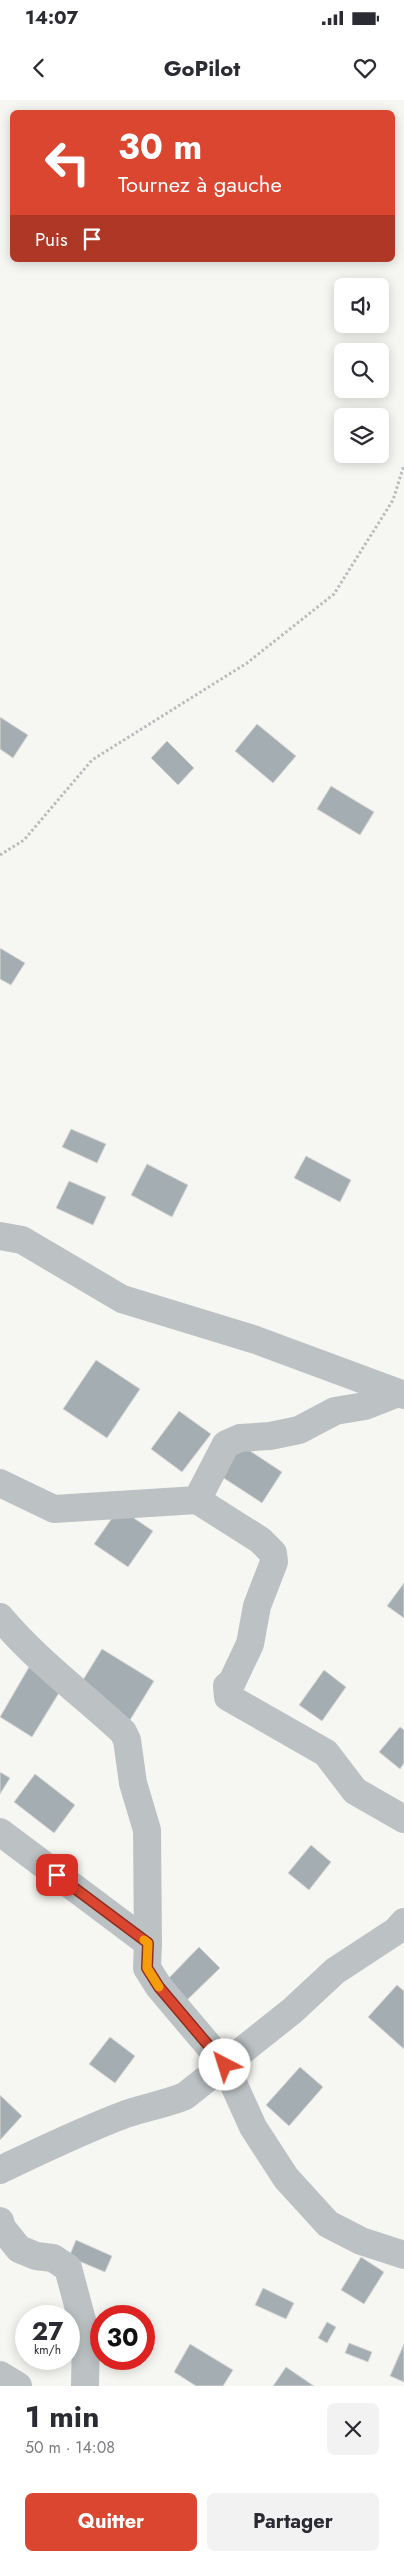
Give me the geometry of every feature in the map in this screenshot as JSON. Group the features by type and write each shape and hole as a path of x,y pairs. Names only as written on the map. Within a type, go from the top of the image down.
{"street":[{"path":"0,1236 22,1240 122,1300 256,1340 401,1394"},
{"path":"197,1500 226,1444 232,1440 270,1436 299,1430 334,1411 365,1406 401,1394"},
{"path":"0,1483 54,1509 197,1500 260,1540 273,1553 274,1562 257,1606 250,1644 232,1682 227,1686 228,1697 326,1753 355,1791 404,1819"},
{"path":"0,1617 43,1662 116,1726 128,1740 133,1783 147,1830 147,1968 159,1987 225,2065 253,2127 286,2178 328,2224 361,2241 404,2256"},
{"path":"0,1832 148,1943"},
{"path":"0,2170 82,2130 141,2108 173,2102 185,2096 292,2011 335,1971 396,1931 404,1922"},
{"path":"0,2221 2,2228 19,2248 36,2256 53,2258 68,2268 86,2335 85,2386"},
{"path":"0,2375 18,2386"}],"path":[{"path":"0,856 24,840 92,760 247,663 334,594 393,500 404,465"}],"building":[{"path":"0,717 28,735 13,758 0,749"},
{"path":"257,724 296,756 273,783 235,751"},
{"path":"167,741 194,768 178,785 151,758"},
{"path":"331,786 374,812 360,835 317,809"},
{"path":"0,948 25,963 11,985 0,979"},
{"path":"71,1129 106,1144 97,1163 62,1147"},
{"path":"306,1156 351,1180 340,1202 294,1178"},
{"path":"147,1164 188,1185 172,1217 131,1195"},
{"path":"69,1181 106,1197 93,1225 56,1208"},
{"path":"96,1360 140,1389 107,1438 63,1409"},
{"path":"179,1411 211,1434 182,1472 151,1449"},
{"path":"238,1443 282,1472 262,1503 219,1475"},
{"path":"119,1508 153,1531 128,1567 94,1544"},
{"path":"404,1583 404,1618 387,1606"},
{"path":"102,1649 154,1681 130,1720 78,1688"},
{"path":"29,1667 62,1688 32,1737 0,1717"},
{"path":"324,1670 346,1687 322,1721 299,1705"},
{"path":"400,1727 404,1730 404,1763 400,1769 379,1752"},
{"path":"0,1772 10,1778 0,1794"},
{"path":"35,1774 75,1805 54,1833 14,1802"},
{"path":"311,1845 331,1862 309,1890 288,1873"},
{"path":"199,1947 220,1968 184,2003 164,1983"},
{"path":"397,1985 404,1991 404,2049 368,2017"},
{"path":"110,2037 135,2056 115,2083 89,2064"},
{"path":"300,2067 323,2087 289,2126 266,2105"},
{"path":"0,2095 22,2116 0,2140"},
{"path":"76,2240 112,2256 105,2272 69,2257"},
{"path":"361,2257 384,2272 364,2304 341,2290"},
{"path":"263,2288 294,2303 286,2319 255,2305"},
{"path":"327,2322 336,2327 327,2343 318,2338"},
{"path":"349,2343 372,2352 368,2362 345,2353"},
{"path":"190,2344 233,2370 223,2386 196,2386 174,2372"},
{"path":"404,2344 404,2382 390,2376"},
{"path":"286,2367 314,2386 273,2386"}],"slow traffic":[{"path":"144,1940 148,1943 147,1968 159,1987"}],"route":[{"path":"57,1875 148,1943 147,1968 159,1987 225,2065"}]}
